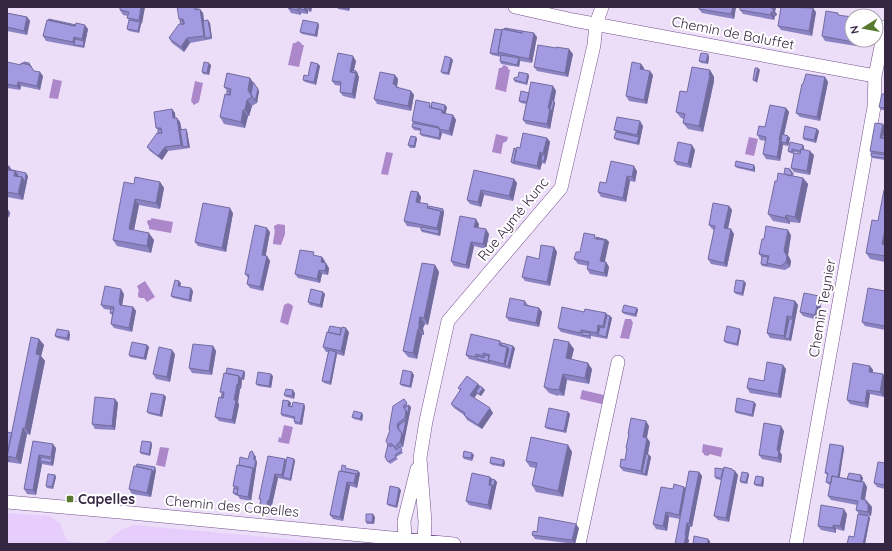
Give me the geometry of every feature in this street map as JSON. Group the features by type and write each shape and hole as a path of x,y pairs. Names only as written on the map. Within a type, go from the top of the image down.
{"street":[{"name":"Chemin de Baluffet","path":"515,7 573,20 875,76"},
{"name":"Rue Aymé Kunc","path":"405,539 404,521 420,458 426,421 448,321 561,188 594,45 596,24 602,7"},
{"name":"Chemin Teynier","path":"796,544 874,107 875,76 885,27"},
{"path":"875,76 885,88"},
{"path":"579,544 618,362"},
{"name":"Rue Aymé Kunc","path":"424,541 432,521 425,449 426,421"},
{"name":"Rue Aymé Kunc","path":"420,458 425,522 424,541"},
{"name":"Chemin des Capelles","path":"7,502 454,544"}],"shaded area":[{"path":"298,41 304,45 299,67 288,65 293,43"},
{"path":"504,65 510,70 506,92 495,89 499,68"},
{"path":"53,79 62,81 58,99 49,98"},
{"path":"195,81 203,83 199,102 194,105 191,101"},
{"path":"496,134 508,137 507,141 503,143 501,154 492,152"},
{"path":"749,137 758,139 754,156 745,154"},
{"path":"386,152 393,153 388,175 381,174"},
{"path":"151,218 173,222 171,233 149,229 147,222 148,220 151,220"},
{"path":"278,224 285,225 285,234 281,245 273,244 275,231 274,226"},
{"path":"145,281 155,297 147,302 144,298 138,297 139,291 137,286"},
{"path":"288,303 293,307 288,325 280,322 284,305"},
{"path":"625,319 631,319 633,323 629,339 620,338"},
{"path":"582,390 604,395 602,404 580,399"},
{"path":"284,425 293,427 289,444 278,442 279,437 281,438"},
{"path":"703,444 723,448 721,457 710,454 708,456 704,455 702,452"},
{"path":"160,447 169,448 165,467 156,465"},
{"path":"7,513 50,516 60,523 67,541 92,544 7,544"},
{"path":"134,525 340,544 104,544 122,529"}],"building":[{"path":"120,7 141,7 139,20 127,18 129,12 120,10"},
{"path":"177,7 195,7 195,10 200,9 204,36 187,38 181,47 169,38 179,24 184,24 183,19 179,19"},
{"path":"288,7 305,7 304,10 298,8 298,10"},
{"path":"337,7 348,7 347,9"},
{"path":"699,7 733,7 731,14 699,9"},
{"path":"740,7 772,7 772,9 774,9 773,12 771,12 771,15 740,10"},
{"path":"781,7 813,8 809,31 778,26"},
{"path":"826,11 844,16 844,40 822,36"},
{"path":"7,13 27,17 24,31 7,27"},
{"path":"49,19 76,25 48,20"},
{"path":"47,20 75,26 76,23 85,25 82,39 74,37 73,42 43,36"},
{"path":"129,20 140,22 138,31 127,29"},
{"path":"208,20 211,37 205,38 203,21"},
{"path":"303,20 318,23 315,35 300,32"},
{"path":"180,21 184,21 184,24 181,24"},
{"path":"495,29 502,30 498,52 499,54 490,53"},
{"path":"502,29 522,33 522,31 534,33 529,59 498,52"},
{"path":"504,29 522,31 522,33"},
{"path":"75,39 84,41 83,46 74,45"},
{"path":"538,45 569,49 565,73 534,67"},
{"path":"338,53 353,56 350,72 356,73 352,94 340,92 341,82 332,81"},
{"path":"701,53 708,54 706,62 699,61"},
{"path":"501,55 519,58 517,65 500,61"},
{"path":"445,56 451,58 448,73 441,72"},
{"path":"7,62 30,65 34,71 40,72 37,86 18,82 17,86 7,84"},
{"path":"204,62 209,63 207,73 202,72"},
{"path":"311,62 318,64 314,82 303,80 304,75 308,76"},
{"path":"632,62 641,64 640,69 650,71 644,100 626,96"},
{"path":"692,67 710,70 699,126 683,123 685,114 676,112 680,91 687,92"},
{"path":"755,68 758,68 755,81 753,80"},
{"path":"380,72 395,75 393,84 396,85 396,87 411,91 408,106 374,99"},
{"path":"519,72 528,74 526,83 514,80 514,78 518,77"},
{"path":"227,73 250,78 248,90 252,97 247,100 245,110 243,110 241,122 220,117 225,94 230,95 231,89 224,87"},
{"path":"806,74 825,77 817,117 796,113 802,84"},
{"path":"253,82 258,89 255,101 251,94"},
{"path":"531,82 553,86 548,108 550,109 547,124 523,120"},
{"path":"227,91 230,92 230,95 227,95"},
{"path":"521,91 529,93 527,102 519,101"},
{"path":"882,94 885,94 885,108 879,107"},
{"path":"416,100 430,103 429,107 442,110 442,113 453,115 449,131 438,129 439,127 412,121"},
{"path":"552,100 554,101 552,111 550,109"},
{"path":"432,102 445,105 444,112 442,110 431,108"},
{"path":"770,105 786,108 777,157 763,154 766,137 757,135 759,126 765,127"},
{"path":"172,109 173,118 177,118 181,145 165,147 158,156 147,147 157,133 162,133 161,128 156,128 154,112"},
{"path":"617,117 640,121 637,135 614,130"},
{"path":"413,123 439,128 439,138 420,134 421,129 412,127"},
{"path":"875,123 883,124 880,138 885,138 885,153 870,151"},
{"path":"805,126 817,129 814,140 803,138"},
{"path":"186,129 188,146 183,147 180,130"},
{"path":"158,130 161,130 162,133 158,133"},
{"path":"616,132 639,137 637,143 614,138"},
{"path":"523,133 547,138 543,153 540,152 537,166 514,161 517,147 520,148"},
{"path":"782,134 788,136 786,143 781,141"},
{"path":"411,136 416,137 414,146 408,145"},
{"path":"678,142 692,145 688,164 674,161"},
{"path":"790,142 803,145 802,149 800,151 792,149 792,152 788,151"},
{"path":"514,148 516,149 515,163 511,162"},
{"path":"801,149 810,151 807,171 791,168 794,153 800,154"},
{"path":"871,153 885,155 885,158 871,156"},
{"path":"542,155 545,155 544,161 541,161"},
{"path":"611,161 634,166 632,177 627,176 623,198 598,192 600,182 606,183"},
{"path":"736,161 754,165 753,170 735,166"},
{"path":"7,166 9,166 8,170 15,171 14,176 22,177 18,194 7,192"},
{"path":"785,168 790,169 792,172 791,176 784,174"},
{"path":"12,170 26,173 25,182 22,177 17,176 18,175 15,171"},
{"path":"474,170 514,179 509,196 481,190 478,202 467,200"},
{"path":"778,173 803,178 795,217 786,215 785,218 768,214"},
{"path":"135,177 160,182 156,203 135,199 129,229 149,233 147,246 113,240 124,182 134,184"},
{"path":"884,190 885,230 882,244 885,245 885,256 866,253 872,220 878,221"},
{"path":"411,191 418,192 416,202 428,204 427,208 441,211 437,228 404,221"},
{"path":"203,203 230,208 222,248 195,242"},
{"path":"713,203 729,206 724,228 731,229 724,263 708,259 715,226 709,225"},
{"path":"429,206 443,209 442,213 441,211 429,208"},
{"path":"460,216 476,219 474,227 486,229 483,244 471,242 466,265 451,261"},
{"path":"255,225 267,228 262,255 267,256 260,287 247,284 249,275 245,274"},
{"path":"766,226 788,230 784,251 787,256 786,262 781,266 767,263 769,256 759,254 762,239 764,239"},
{"path":"421,227 439,230 438,234 421,230"},
{"path":"584,233 595,235 594,238 605,240 600,261 606,262 604,273 587,269 589,262 574,259 576,252 580,252"},
{"path":"596,237 607,240 606,242 605,240 596,239"},
{"path":"541,245 554,247 547,282 522,277 527,256 539,259"},
{"path":"300,250 314,252 313,255 322,257 321,262 326,263 325,271 319,270 317,279 295,274"},
{"path":"762,256 768,257 768,265 761,264"},
{"path":"422,263 435,265 424,318 420,317 419,329 413,353 403,351"},
{"path":"175,280 179,281 178,286 191,288 189,300 171,296"},
{"path":"736,280 744,281 742,293 734,292"},
{"path":"105,286 121,289 120,305 133,307 129,328 111,324 114,307 101,305"},
{"path":"868,288 885,291 885,326 862,322"},
{"path":"311,289 323,292 320,305 308,302"},
{"path":"804,293 819,296 815,315 800,312"},
{"path":"774,297 795,301 792,317 787,316 784,336 767,333"},
{"path":"510,298 525,301 524,305 539,308 536,323 506,317"},
{"path":"624,305 637,308 635,314 622,312"},
{"path":"562,307 584,312 585,309 606,313 603,326 598,325 597,333 581,330 580,333 558,328"},
{"path":"111,308 114,309 113,313 110,313"},
{"path":"607,315 610,316 606,337 598,335 600,327 604,328"},
{"path":"789,319 793,319 789,339 785,338"},
{"path":"330,326 341,328 340,335 328,332"},
{"path":"727,326 740,329 737,344 724,341"},
{"path":"342,327 346,328 341,351 323,347 327,332 340,335"},
{"path":"57,329 69,331 67,338 55,336"},
{"path":"582,332 590,333 589,336 582,335"},
{"path":"471,334 500,341 499,345 507,347 504,364 488,360 490,355 483,353 483,356 476,354 475,357 466,355"},
{"path":"31,337 39,339 36,354 40,355 25,428 23,428 16,458 7,456"},
{"path":"554,339 569,342 566,358 588,363 585,378 563,374 559,390 544,387"},
{"path":"132,342 147,345 144,358 129,355"},
{"path":"502,343 513,346 508,366 505,366 509,349 501,346"},
{"path":"193,344 213,346 209,371 189,368"},
{"path":"159,347 172,350 167,377 153,374"},
{"path":"329,350 336,352 330,382 322,381"},
{"path":"485,355 489,356 488,360 490,362 477,359 477,356 484,358"},
{"path":"767,362 783,365 778,394 747,388 749,378 764,381"},
{"path":"853,363 870,366 869,372 883,374 880,392 867,390 865,403 847,400"},
{"path":"227,368 244,371 242,378 226,373"},
{"path":"403,370 412,372 410,386 400,384"},
{"path":"258,372 271,374 269,386 256,384"},
{"path":"224,373 239,376 232,420 215,417 219,397 223,398 224,392 220,392"},
{"path":"467,376 478,384 470,395 490,408 478,425 464,415 465,413 451,404 461,389 458,388"},
{"path":"480,386 483,388 479,394 476,392"},
{"path":"286,389 293,390 292,396 284,395"},
{"path":"151,393 164,395 160,415 147,412"},
{"path":"95,397 115,399 112,426 92,424"},
{"path":"737,398 754,402 752,415 735,411"},
{"path":"404,399 407,403 403,406 406,411 405,418 398,423 397,427 402,433 400,442 394,447 391,443 388,445 386,441 390,430 393,406"},
{"path":"283,400 289,401 288,406 292,407 293,402 304,404 300,423 294,421 295,417 281,414"},
{"path":"409,405 408,413 404,408"},
{"path":"549,408 568,412 564,431 545,427"},
{"path":"354,411 362,413 360,419 352,417"},
{"path":"631,418 646,421 643,437 647,438 641,471 620,467 621,459 625,460"},
{"path":"406,420 403,435 398,429 399,425"},
{"path":"764,423 781,426 777,450 779,451 778,458 759,455"},
{"path":"7,432 12,433 7,456"},
{"path":"531,437 568,445 558,491 532,485 537,463 526,461"},
{"path":"33,441 53,444 51,457 39,455 33,490 24,489"},
{"path":"142,441 151,442 149,454 140,452"},
{"path":"388,444 390,447 393,445 396,450 400,447 402,450 395,455 396,457 388,462 385,457"},
{"path":"830,444 843,446 838,477 832,476 831,483 826,482 828,473 825,473"},
{"path":"252,451 254,460 256,460 254,470 253,468 239,465 240,457 248,459 250,452"},
{"path":"464,451 472,453 471,458 463,457"},
{"path":"646,454 649,455 645,474 642,473"},
{"path":"268,456 285,459 282,475 275,474 266,510 259,509 261,499 259,499"},
{"path":"41,457 52,459 51,463 40,461"},
{"path":"287,457 294,459 290,479 283,477"},
{"path":"491,457 504,460 502,465 490,463"},
{"path":"878,462 885,463 885,485 874,483"},
{"path":"137,464 155,467 154,472 152,470 136,466"},
{"path":"237,465 253,468 248,497 237,495 238,487 233,486"},
{"path":"342,465 346,466 345,468 358,471 357,476 356,474 341,471"},
{"path":"134,466 152,470 147,493 129,489"},
{"path":"724,467 735,471 726,518 714,516"},
{"path":"715,468 723,469 721,478 715,477"},
{"path":"339,471 356,474 354,483 347,482 340,517 330,515"},
{"path":"689,471 699,472 689,523 687,523 684,544 675,544"},
{"path":"742,472 748,473 746,482 740,481"},
{"path":"472,473 490,477 489,485 492,485 488,505 466,501"},
{"path":"849,473 861,475 860,482 847,479"},
{"path":"48,474 55,475 52,487 46,486"},
{"path":"756,476 763,477 761,485 754,484"},
{"path":"832,476 864,482 861,499 866,500 866,503 868,503 868,512 856,510 858,501 828,496"},
{"path":"492,479 495,480 493,488 492,485 490,485"},
{"path":"674,484 684,487 679,515 666,512 663,526 653,524 661,487 673,489"},
{"path":"390,486 399,488 396,506 387,504"},
{"path":"234,488 238,489 237,494 233,493"},
{"path":"821,505 844,509 840,526 833,525 833,528 818,526"},
{"path":"366,514 373,514 372,522 366,522"},
{"path":"858,514 869,516 863,544 847,544 849,536 854,537"},
{"path":"539,517 576,524 572,540 532,535 533,531 537,532"},
{"path":"694,536 708,539 708,544 693,544"}],"place":[{"name":"Capelles","path":"70,499"}]}
